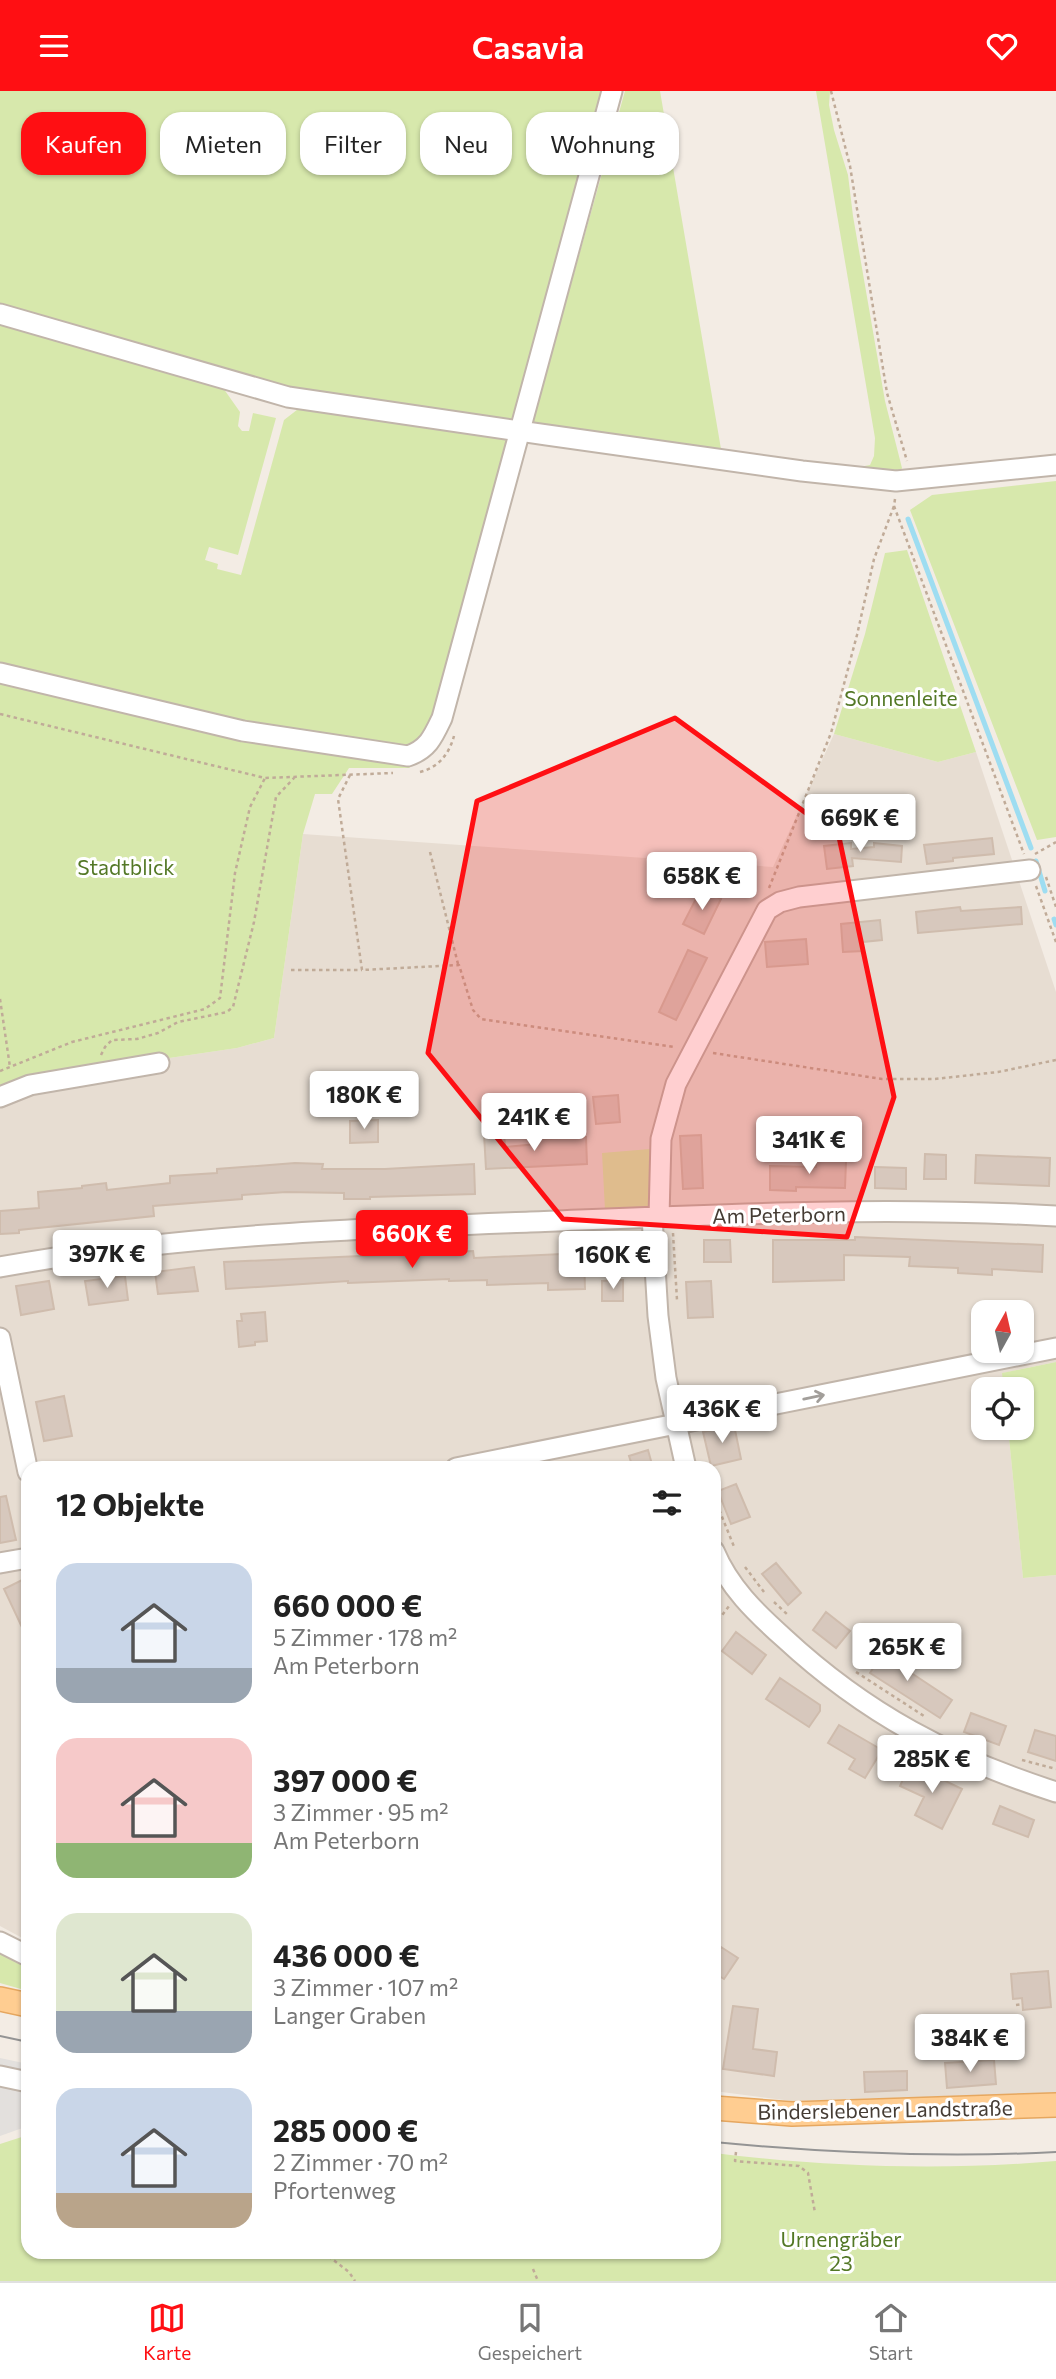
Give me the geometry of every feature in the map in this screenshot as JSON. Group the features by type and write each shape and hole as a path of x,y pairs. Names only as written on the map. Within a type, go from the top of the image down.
{"main road":[{"path":"0,1999 21,2004"},
{"name":"Binderslebener Landstraße","path":"721,2109 792,2114 1056,2105"}],"street":[{"path":"0,673 243,731 408,756 421,751 432,740 442,718 612,91"},
{"path":"0,314 288,397 802,471 903,481 1056,465"},
{"path":"684,1461 675,1425 658,1316 661,1139 676,1084 767,910 780,902 799,897 1036,864"},
{"path":"0,1097 30,1085 159,1063"},
{"name":"Am Peterborn","path":"0,1267 60,1256 207,1239 661,1217 849,1212 1056,1216"},
{"path":"0,1338 26,1461"},
{"path":"492,1461 1056,1348"},
{"path":"0,1563 21,1559"},
{"path":"721,1563 739,1594 817,1669 914,1734 961,1758 1056,1792"},
{"path":"0,1942 21,1953"},
{"path":"0,2076 21,2080"}],"path":[{"path":"767,910 763,903 831,733 874,559 903,481 905,453 887,393 850,166 831,91"},
{"path":"894,506 1036,864 1056,908"},
{"path":"0,713 265,778 280,778"},
{"path":"350,775 338,799 362,970"},
{"path":"104,1072 101,1053 112,1040 137,1039 158,1033 178,1022 228,1012 233,1007 254,922 276,797 295,777"},
{"path":"0,1071 72,1042 205,1009 220,998 235,873 250,807 265,778"},
{"path":"1036,864 1056,842"},
{"path":"430,852 458,965 473,1010 481,1019 693,1049"},
{"path":"1036,864 1056,943"},
{"path":"291,970 362,970 458,965"},
{"path":"0,999 10,1067"},
{"path":"732,1057 882,1079 935,1079 998,1072 1056,1060"},
{"path":"661,1217 677,1305"},
{"path":"721,1514 739,1559"},
{"path":"743,1565 768,1596 796,1623"},
{"path":"721,1617 739,1594"},
{"path":"852,1670 933,1721"},
{"path":"1020,1759 1056,1769"},
{"path":"1016,2005 1023,2004"},
{"path":"736,2152 735,2161 799,2166 808,2173 815,2213"},
{"path":"332,2259 349,2272 355,2281"},
{"path":"533,2269 538,2281"}],"highlighted area":[{"path":"675,718 839,837 894,1097 847,1237 563,1219 428,1053 477,801"}],"shaded area":[{"path":"834,734 938,762 976,752 1056,992 1056,1362 1003,1373 1003,1377 971,1377 971,1440 1009,1440 1023,1578 1056,1575 1056,2093 792,2101 721,2092 721,1461 21,1461 21,1937 0,1926 0,1089 27,1079 237,1048 274,1038 303,834 773,867"},
{"path":"0,2058 21,2062 21,2128 0,2136"}],"green space":[{"path":"0,91 608,91 602,112 526,112 526,175 585,175 516,423 293,391 0,310"},
{"path":"625,91 660,91 664,112 619,112"},
{"path":"816,91 830,91 829,105 848,175 885,401 902,468 899,473 864,476 829,474 531,427 602,175 674,175 721,449 796,464 835,468 870,465 874,456 875,438"},
{"path":"0,320 221,385 240,412 238,426 242,431 249,431 253,413 276,418 238,555 209,547 205,560 218,564 217,569 241,575 284,420 302,406 507,437 510,444 433,728 413,748 255,728 0,667"},
{"path":"1056,481 1056,837 1037,840 910,510 932,495"},
{"name":"Sonnenleite","path":"907,550 976,752 938,762 834,734 865,634 885,553"},
{"name":"Stadtblick","path":"0,681 238,740 414,764 409,768 349,768 332,794 315,794 303,834 274,1038 237,1048 27,1079 0,1089"},
{"path":"650,1149 649,1208 605,1210 602,1153"},
{"path":"1056,1362 1056,1575 1023,1578 1009,1440 1034,1440 1034,1377 1002,1377 1002,1373"},
{"path":"0,1952 21,1962 21,1989 0,1983"},
{"name":"Urnengräber 23","path":"21,2137 21,2259 721,2259 721,2154 799,2162 928,2167 1056,2161 1056,2281 0,2281 0,2144"}],"building":[{"path":"992,838 994,854 927,864 924,845"},
{"path":"851,843 851,849 874,847 874,843 902,846 901,862 852,858 853,866 827,869 824,846"},
{"path":"701,889 721,899 704,934 683,924"},
{"path":"960,907 961,911 1021,907 1022,924 918,933 916,912"},
{"path":"880,920 882,940 863,942 864,951 843,952 841,924"},
{"path":"806,939 808,964 767,967 765,942"},
{"path":"688,950 707,958 676,1020 659,1012"},
{"path":"618,1095 620,1122 596,1124 593,1097"},
{"path":"378,1120 378,1142 350,1143 350,1121"},
{"path":"504,1133 505,1147 537,1144 537,1139 586,1137 587,1164 486,1169 484,1134"},
{"path":"701,1135 703,1188 683,1189 680,1136"},
{"path":"925,1154 946,1155 946,1179 924,1179"},
{"path":"976,1155 1050,1158 1049,1186 975,1183"},
{"path":"816,1161 846,1161 845,1188 796,1187 796,1191 770,1190 770,1166 816,1167"},
{"path":"295,1163 323,1164 322,1169 474,1164 475,1194 370,1199 344,1199 344,1193 286,1192 242,1195 242,1199 153,1206 154,1216 0,1234 0,1211 39,1208 38,1192 106,1183 107,1190 170,1183 170,1176 217,1173 217,1169"},
{"path":"875,1167 906,1168 906,1189 875,1188"},
{"path":"855,1237 1043,1245 1042,1272 992,1269 992,1275 958,1273 958,1268 909,1266 910,1257 844,1255 844,1280 773,1282 773,1240 855,1240"},
{"path":"704,1240 730,1240 731,1262 704,1262"},
{"path":"473,1251 474,1258 584,1253 585,1289 548,1290 548,1283 487,1285 487,1280 449,1279 348,1281 226,1289 224,1262"},
{"path":"194,1267 198,1291 158,1294 155,1272"},
{"path":"125,1276 128,1300 89,1305 85,1281"},
{"path":"623,1280 623,1301 602,1301 602,1281"},
{"path":"49,1281 54,1309 21,1315 16,1286"},
{"path":"711,1281 713,1317 688,1318 686,1282"},
{"path":"265,1312 267,1341 239,1347 237,1321 242,1321 241,1314"},
{"path":"64,1396 72,1436 44,1441 36,1402"},
{"path":"734,1425 741,1459 721,1464 721,1461 710,1461 703,1432"},
{"path":"648,1450 651,1461 631,1461 629,1456"},
{"path":"736,1484 750,1517 731,1524 721,1499 721,1490"},
{"path":"6,1496 16,1540 0,1543 0,1497"},
{"path":"776,1563 801,1593 788,1605 762,1574"},
{"path":"21,1580 21,1625 4,1589"},
{"path":"826,1612 850,1631 836,1648 813,1630"},
{"path":"736,1632 766,1655 752,1674 722,1651"},
{"path":"869,1645 952,1700 940,1718 870,1673 875,1665 861,1656"},
{"path":"780,1678 820,1705 820,1711 809,1727 766,1699"},
{"path":"971,1713 1006,1726 999,1745 964,1732"},
{"path":"839,1725 882,1750 865,1778 849,1769 855,1759 828,1743"},
{"path":"1035,1730 1056,1736 1056,1761 1028,1752"},
{"path":"910,1764 962,1789 942,1829 915,1815 924,1797 900,1786"},
{"path":"1000,1806 1034,1820 1028,1837 993,1824"},
{"path":"721,1947 738,1958 724,1979 721,1977"},
{"path":"1048,1971 1051,2007 1023,2010 1022,1998 1013,1999 1011,1974"},
{"path":"733,2006 758,2009 753,2049 777,2052 774,2076 723,2069"},
{"path":"994,2060 996,2084 947,2088 945,2063"},
{"path":"907,2071 907,2090 865,2092 864,2072"}],"waterway":[{"path":"908,519 1031,848"},
{"path":"1036,861 1045,891"},
{"path":"1054,919 1056,925"}],"tram line":[{"path":"0,2036 21,2040"},
{"path":"721,2143 885,2153 970,2155 1056,2152"}]}
